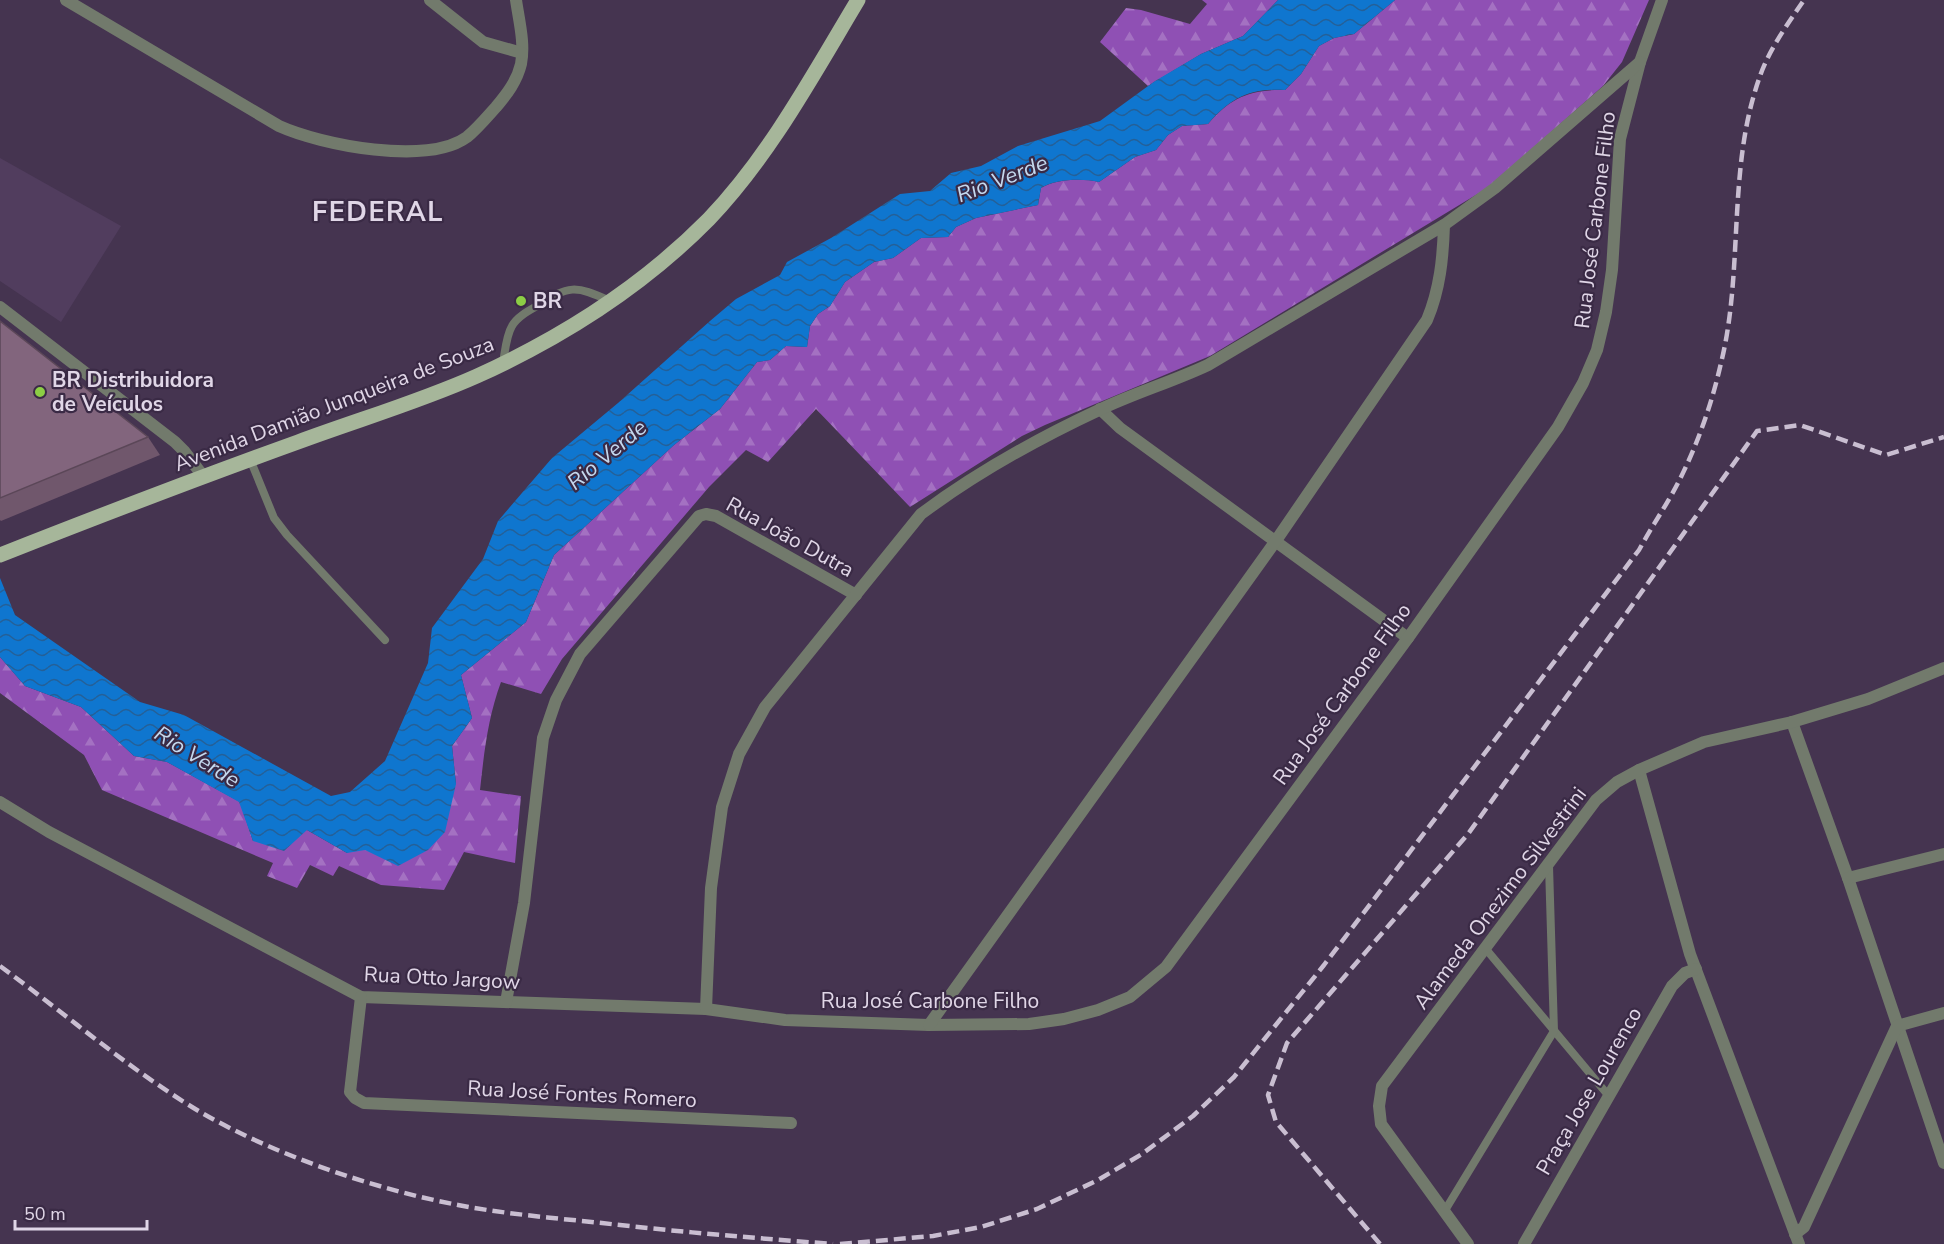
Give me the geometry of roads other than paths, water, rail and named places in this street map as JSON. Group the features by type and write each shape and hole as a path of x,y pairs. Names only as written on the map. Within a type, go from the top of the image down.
{"main road":[{"name":"Avenida Damião Junqueira de Souza","path":"0,555 203,476 424,397 476,376 576,324 611,302 668,256 709,218 747,173 783,125 858,0"}],"street":[{"path":"66,0 298,135 351,147 403,151 444,146 466,138 491,113 512,87 522,53 516,0"},
{"path":"430,0 483,42 522,53"},
{"name":"Rua José Carbone Filho","path":"785,1020 929,1025 1029,1024 1064,1019 1098,1010 1130,997 1166,967 1408,638 1558,426 1583,383 1597,350 1606,312 1612,270 1620,139 1640,62 1662,0"},
{"name":"Rua José Carbone Filho","path":"706,1009 711,888 722,807 739,754 765,707 921,514 953,490 1024,448 1100,410 1208,365 1443,225 1495,188 1640,62"},
{"path":"929,1025 1275,542 1427,320 1436,298 1443,255 1443,225"},
{"path":"0,307 175,442 203,476"},
{"path":"1100,410 1120,429 1408,638"},
{"name":"Rua João Dutra","path":"506,1002 524,903 543,738 556,700 580,654 699,516 706,514 716,516 856,596"},
{"name":"Alameda Onezimo Silvestrini","path":"1444,1212 1381,1124 1378,1106 1382,1086 1596,800 1617,782 1704,742 1792,722 1868,699 1944,668"},
{"path":"1792,722 1848,878 1944,1163"},
{"path":"1639,771 1696,969 1797,1239"},
{"name":"Rua Otto Jargow","path":"0,802 48,832 361,998 706,1009 785,1020"},
{"path":"1848,878 1944,855"},
{"name":"Praça Jose Lourenco","path":"1525,1243 1672,986 1685,973 1696,969"},
{"path":"361,998 351,1092 355,1098 368,1103"},
{"path":"1797,1239 1897,1026 1944,1013"},
{"name":"Rua José Fontes Romero","path":"344,1099 368,1103 791,1123"},
{"path":"1444,1212 1468,1244"}],"lane":[{"path":"502,363 511,327 518,318 558,292 587,291 611,302"},
{"path":"250,459 274,518 287,535 385,640"},
{"path":"1444,1212 1554,1031 1548,870 1551,860"},
{"path":"1485,948 1608,1095"}],"water":[{"name":"Rio Verde","path":"1278,0 1395,0 1354,34 1334,38 1319,46 1301,74 1285,90 1261,91 1242,96 1224,107 1208,124 1182,126 1168,135 1156,150 1135,157 1099,182 1069,180 1047,185 1041,188 1038,205 976,218 956,227 948,237 921,238 893,258 874,262 845,282 830,306 818,314 810,326 807,347 786,346 770,360 757,362 720,409 674,445 554,555 526,622 461,675 472,718 452,746 456,784 445,832 428,850 398,866 365,850 347,853 307,830 284,851 253,841 239,802 167,762 134,756 81,707 25,686 0,657 0,578 15,615 140,702 184,715 331,796 350,792 385,761 428,663 432,628 483,559 498,521 552,458 710,321 736,299 780,275 787,262 831,238 900,194 930,191 951,173 981,166 1018,146 1100,121 1155,81 1201,54 1243,36"}],"railway":[{"path":"840,1244 933,1236 981,1227 1037,1209 1098,1180 1142,1154 1193,1116 1234,1077 1324,965 1639,550 1680,479 1709,408 1728,328 1739,184 1749,114 1767,58 1804,0"},
{"path":"1380,1244 1276,1122 1268,1095 1287,1043 1468,834 1757,431 1800,425 1886,455 1944,437"},
{"path":"0,966 176,1097 261,1143 326,1169 393,1190 494,1211 660,1229 833,1244"}],"place":[{"name":"BR","path":"521,301"},
{"name":"BR Distribuidora de Veículos","path":"40,392"}],"district":[{"name":"FEDERAL","path":"378,212"}]}
